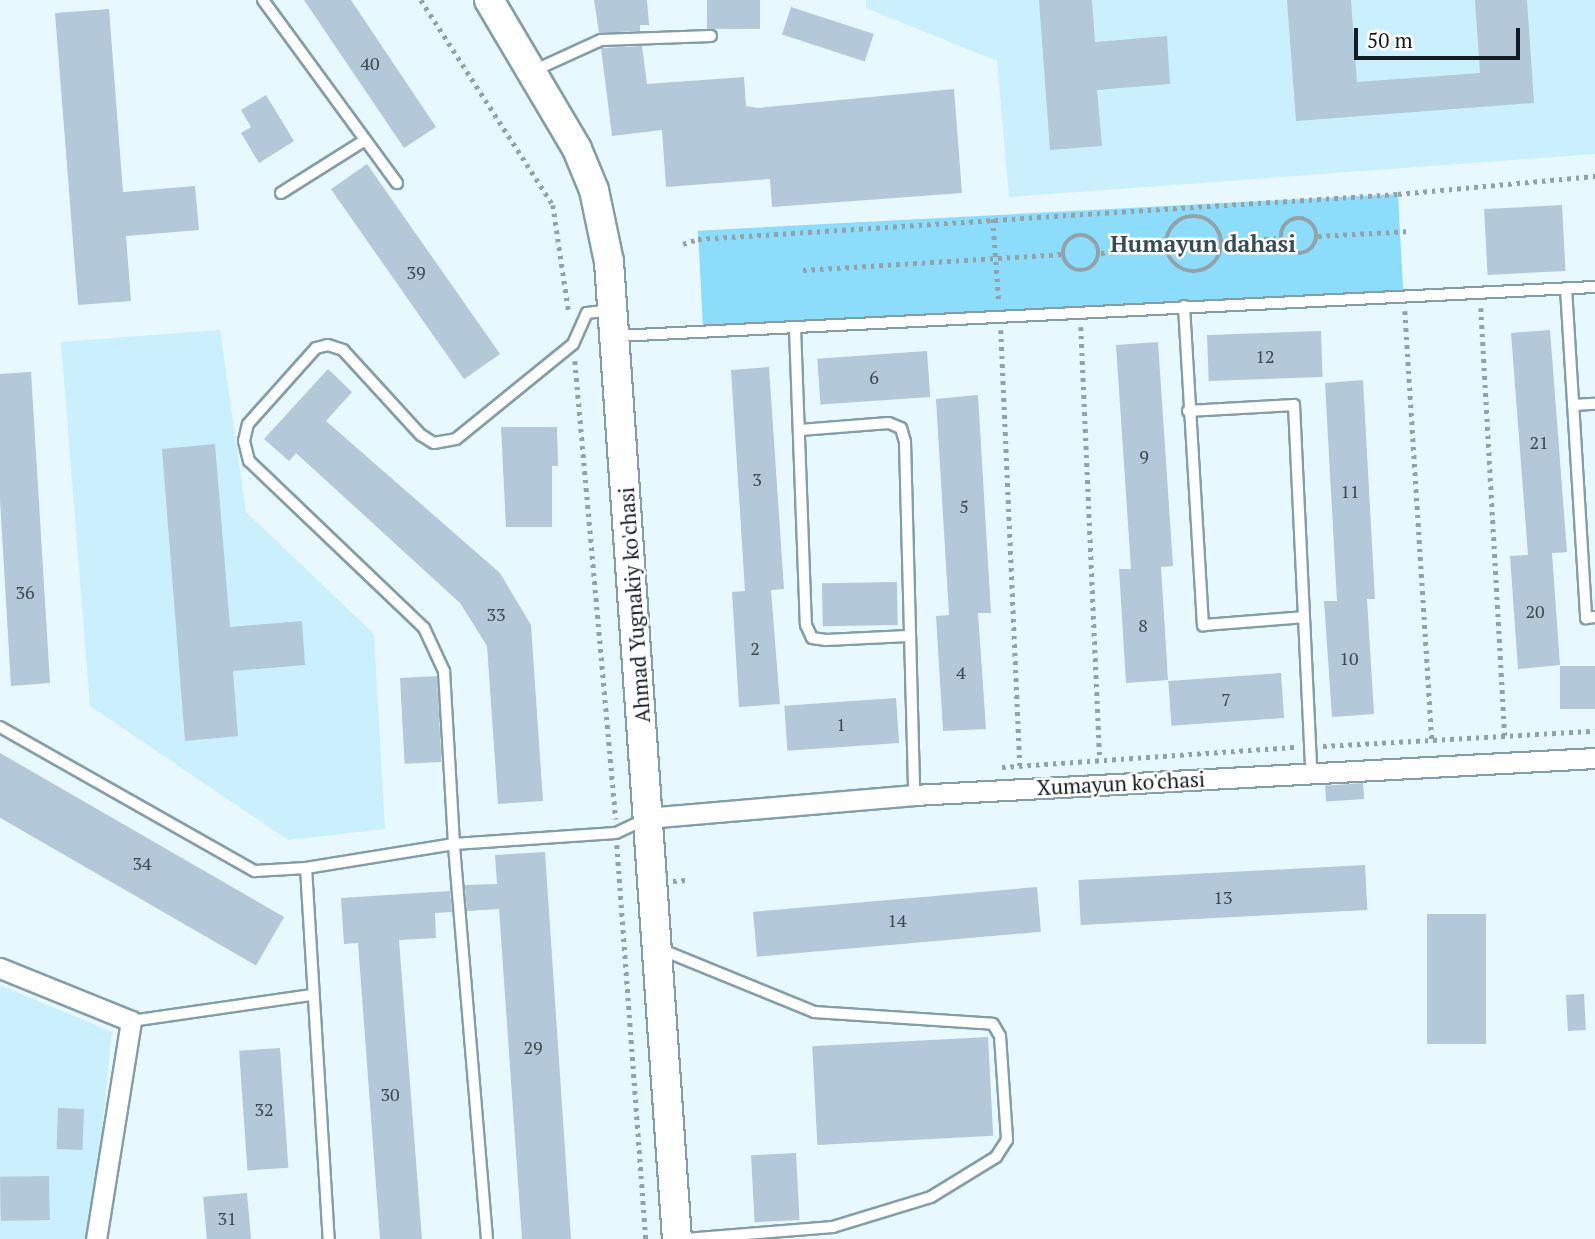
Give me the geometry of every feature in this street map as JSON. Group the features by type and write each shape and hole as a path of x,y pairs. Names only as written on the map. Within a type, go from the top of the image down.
{"street":[{"name":"Ahmad Yugnakiy ko'chasi","path":"489,0 577,149 594,190 607,244 615,323 677,1239"},
{"name":"Xumayun ko'chasi","path":"647,818 914,795 1595,758"},
{"path":"0,968 131,1021 96,1239"}],"lane":[{"path":"263,0 397,183"},
{"path":"533,71 601,40 711,36"},
{"path":"281,194 365,140"},
{"path":"487,1239 454,844 444,671 435,646 424,628 249,461 244,441 248,424 316,348 328,345 343,349 421,435 434,443 456,439 573,344 587,313 615,323 795,328 1000,315 1595,287"},
{"path":"1566,288 1586,618 1595,617"},
{"path":"1184,306 1188,411 1203,625 1304,617"},
{"path":"795,328 806,625 812,638 908,636"},
{"path":"1573,405 1595,404"},
{"path":"1188,411 1294,405 1311,772"},
{"path":"800,430 889,423 901,429 905,442 914,795"},
{"path":"0,727 255,871 306,868 454,844 616,833 647,818"},
{"path":"306,868 329,1239"},
{"path":"656,948 814,1012 993,1024 1000,1036 1007,1140 996,1157 931,1197 834,1227 685,1239"},
{"path":"131,1021 312,995"}],"path":[{"path":"421,0 553,205 573,344 616,833 646,1239"},
{"path":"682,244 698,239 1398,194 1595,176"},
{"path":"1193,215 1212,221 1223,242 1216,262 1200,272 1181,269 1166,248 1172,225 1193,215"},
{"path":"1298,217 1314,225 1318,236 1315,246 1297,254 1288,251 1281,238 1287,222 1298,217"},
{"path":"992,219 1000,315 1020,766"},
{"path":"1318,236 1411,231"},
{"path":"1081,234 1096,242 1100,253 1097,263 1079,271 1070,268 1064,254 1069,239 1081,234"},
{"path":"1223,242 1281,238"},
{"path":"1100,253 1166,248"},
{"path":"803,271 1064,254"},
{"path":"1480,293 1505,735"},
{"path":"1404,295 1432,739"},
{"path":"1081,312 1100,758"}],"shaded area":[{"path":"866,0 1595,0 1595,154 1009,197 997,61 866,8"},
{"path":"1398,194 1403,295 703,332 698,231"},
{"path":"220,330 246,512 374,634 385,829 288,840 90,706 61,342"},
{"path":"0,985 112,1032 91,1239 0,1239"}],"building":[{"path":"304,0 351,0 436,127 404,148"},
{"path":"594,0 647,0 649,25 640,25 640,31 599,33"},
{"path":"707,0 760,0 760,29 707,29"},
{"path":"1039,0 1092,0 1095,42 1167,36 1170,84 1097,90 1102,146 1050,150"},
{"path":"1287,0 1351,0 1357,82 1480,73 1475,0 1527,0 1534,103 1296,121"},
{"path":"791,7 874,34 865,61 782,35"},
{"path":"109,9 123,192 195,186 199,230 126,236 131,301 78,305 55,13"},
{"path":"642,46 647,84 744,77 746,106 758,108 954,89 962,193 772,207 770,179 666,187 662,130 612,136 601,48"},
{"path":"266,95 294,141 259,163 241,133 251,127 241,110"},
{"path":"367,164 500,354 464,379 331,189"},
{"path":"1562,205 1565,271 1488,275 1484,209"},
{"path":"1550,330 1567,552 1552,553 1560,665 1518,669 1510,556 1528,555 1511,333"},
{"path":"1321,331 1323,377 1209,381 1207,335"},
{"path":"1158,342 1173,566 1161,567 1168,680 1126,683 1119,569 1131,569 1116,345"},
{"path":"927,351 930,397 820,405 817,359"},
{"path":"769,367 784,589 771,590 780,704 739,707 732,592 745,591 731,370"},
{"path":"328,369 352,392 326,421 500,573 531,625 543,801 498,804 487,646 460,603 296,453 289,461 264,439"},
{"path":"31,372 50,683 11,686 0,500 0,374"},
{"path":"1363,380 1375,599 1367,599 1374,714 1332,717 1324,601 1337,601 1325,383"},
{"path":"978,395 991,613 978,613 986,729 943,731 936,616 949,615 936,399"},
{"path":"501,427 557,427 558,466 552,466 552,527 506,527"},
{"path":"215,444 230,627 302,621 305,665 233,671 238,736 185,741 162,449"},
{"path":"897,582 898,625 823,626 822,583"},
{"path":"1560,666 1595,666 1595,709 1560,709"},
{"path":"1281,673 1284,718 1171,726 1168,681"},
{"path":"437,676 442,762 405,764 400,678"},
{"path":"896,698 899,743 787,751 784,706"},
{"path":"0,753 284,917 256,965 0,818"},
{"path":"1363,783 1364,799 1326,802 1325,786"},
{"path":"545,852 571,1239 522,1239 499,909 467,911 465,885 497,884 495,855"},
{"path":"1365,865 1367,910 1081,925 1078,880"},
{"path":"1037,887 1041,932 757,957 753,912"},
{"path":"450,891 452,912 435,913 436,938 399,940 422,1239 380,1239 358,943 344,944 341,898"},
{"path":"1427,914 1486,914 1486,1044 1427,1044"},
{"path":"1584,994 1586,1030 1568,1031 1566,995"},
{"path":"988,1037 993,1136 817,1145 812,1046"},
{"path":"280,1048 288,1168 247,1171 239,1051"},
{"path":"58,1108 84,1109 83,1150 57,1149"},
{"path":"796,1153 800,1220 755,1222 751,1155"},
{"path":"49,1176 50,1220 1,1221 0,1177"},
{"path":"247,1193 251,1239 207,1239 203,1197"}],"district":[{"name":"Humayun dahasi","path":"1203,244"}]}
